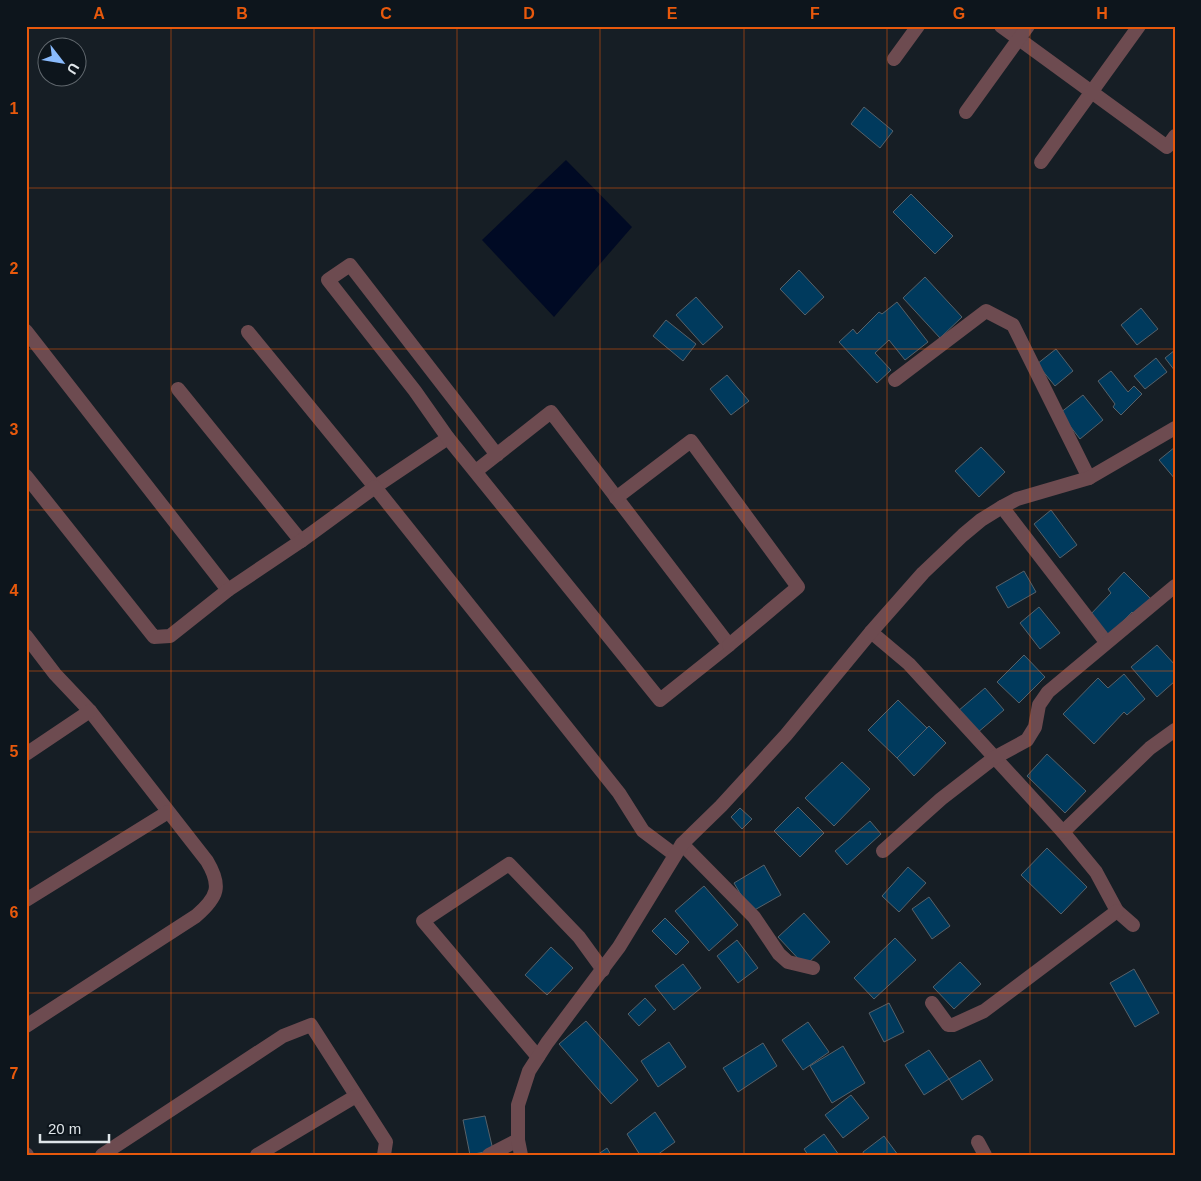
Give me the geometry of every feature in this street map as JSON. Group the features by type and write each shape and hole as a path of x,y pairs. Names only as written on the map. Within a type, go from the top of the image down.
{"street":[{"path":"894,59 918,26"},
{"path":"1000,26 1168,147 1175,136"},
{"path":"966,112 1028,26"},
{"path":"1041,162 1139,26"},
{"path":"498,455 350,265 328,280 415,391 448,438 660,700 798,587 691,441 616,498"},
{"path":"895,380 986,311 1013,325 1089,478"},
{"path":"26,331 228,590"},
{"path":"248,332 375,487 619,793 643,831 678,849 754,917 779,954 788,962 813,968"},
{"path":"178,390 301,541"},
{"path":"476,471 551,412 729,645"},
{"path":"521,1155 518,1140 518,1105 530,1071 538,1057 620,947 678,849 721,806 786,735 871,632 923,573 963,534 1002,507 1017,500 1089,478 1175,428"},
{"path":"26,476 154,636 170,636 228,590 448,438"},
{"path":"1002,507 1106,642"},
{"path":"883,851 941,798 994,758 1027,740 1033,733 1040,705 1048,692 1175,586"},
{"path":"871,632 909,664 1063,832 1096,872 1117,911 1133,925"},
{"path":"26,636 55,674 90,711 207,861 216,877 216,893 210,904 196,916 26,1026"},
{"path":"26,754 90,711"},
{"path":"1063,832 1150,748 1175,730"},
{"path":"26,900 168,812"},
{"path":"538,1057 423,921 509,864 579,938 603,970"},
{"path":"932,1003 948,1025 953,1025 984,1011 1117,911"},
{"path":"102,1155 283,1036 311,1025 386,1142 384,1155"},
{"path":"257,1155 356,1096"},
{"path":"489,1155 518,1140"},
{"path":"978,1142 985,1155"}],"water":[{"path":"566,160 632,227 554,317 482,240"}],"building":[{"path":"864,107 893,131 880,148 851,124"},
{"path":"911,194 953,236 935,254 893,212"},
{"path":"799,270 824,297 805,315 780,289"},
{"path":"925,277 962,317 940,338 903,298"},
{"path":"696,297 723,327 703,345 676,315"},
{"path":"897,302 928,342 905,360 889,340 875,353 891,370 877,383 839,342 853,329 857,334 879,312 882,314"},
{"path":"1141,308 1158,329 1137,345 1121,325"},
{"path":"666,320 696,344 683,361 653,336"},
{"path":"1056,349 1073,371 1055,386 1037,364"},
{"path":"1175,350 1175,371 1165,358"},
{"path":"1156,358 1167,372 1145,389 1134,376"},
{"path":"1111,371 1128,392 1134,386 1142,394 1121,415 1113,407 1115,404 1098,381"},
{"path":"727,375 749,401 731,415 710,389"},
{"path":"1083,395 1103,420 1080,439 1060,413"},
{"path":"981,447 1005,472 979,497 955,471"},
{"path":"1175,447 1175,479 1159,460"},
{"path":"1051,510 1077,545 1060,558 1034,524"},
{"path":"1024,571 1036,592 1008,608 996,587"},
{"path":"1124,572 1153,601 1137,617 1132,612 1108,637 1088,617 1111,593 1108,589"},
{"path":"1039,607 1060,633 1040,649 1020,623"},
{"path":"1157,645 1175,665 1175,681 1157,697 1131,667"},
{"path":"1024,655 1045,677 1019,703 997,682"},
{"path":"1124,674 1145,699 1127,715 1124,712 1094,744 1063,714 1098,678 1108,688"},
{"path":"985,688 1004,710 977,733 958,711"},
{"path":"898,700 927,728 897,758 868,730"},
{"path":"929,726 946,743 914,776 897,758"},
{"path":"1047,754 1086,791 1065,813 1027,776"},
{"path":"842,762 870,789 834,826 805,798"},
{"path":"798,807 824,833 800,857 774,831"},
{"path":"740,808 752,819 742,829 731,817"},
{"path":"870,821 881,834 847,865 835,851"},
{"path":"1047,848 1087,887 1061,914 1021,875"},
{"path":"764,865 781,895 751,912 734,883"},
{"path":"908,867 926,883 899,912 882,896"},
{"path":"704,886 738,925 709,951 675,911"},
{"path":"929,897 950,926 932,939 912,909"},
{"path":"804,913 830,942 805,966 778,937"},
{"path":"665,918 689,942 676,955 652,931"},
{"path":"895,938 916,960 874,999 854,978"},
{"path":"737,940 758,968 738,983 717,956"},
{"path":"551,947 573,968 547,995 525,975"},
{"path":"960,962 981,984 954,1009 933,987"},
{"path":"683,964 701,988 674,1010 655,986"},
{"path":"1134,969 1159,1013 1135,1027 1110,983"},
{"path":"645,998 656,1010 639,1026 628,1014"},
{"path":"889,1003 904,1032 884,1042 869,1013"},
{"path":"586,1021 638,1080 611,1104 559,1044"},
{"path":"808,1022 829,1052 803,1070 782,1040"},
{"path":"669,1042 686,1067 658,1087 641,1061"},
{"path":"763,1043 777,1066 738,1092 723,1068"},
{"path":"843,1046 865,1083 832,1103 810,1066"},
{"path":"929,1050 949,1079 924,1095 905,1065"},
{"path":"980,1060 993,1080 962,1100 949,1079"},
{"path":"851,1095 869,1118 843,1138 825,1115"},
{"path":"655,1112 675,1142 657,1155 640,1155 627,1134"},
{"path":"485,1116 493,1150 470,1155 463,1120"},
{"path":"824,1134 839,1155 808,1155 804,1149"},
{"path":"884,1136 898,1155 864,1155 863,1152"},
{"path":"607,1148 611,1155 597,1155"}]}
